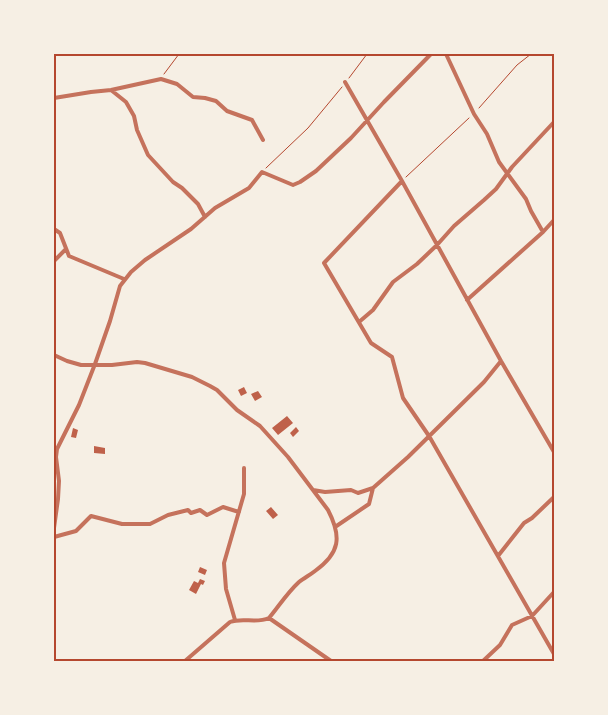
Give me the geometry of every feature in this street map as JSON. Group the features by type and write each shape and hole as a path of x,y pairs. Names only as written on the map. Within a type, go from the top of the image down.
{"street":[{"path":"54,528 59,481 57,449 79,405 96,364 120,286 124,280 145,260 186,233 215,208 249,188 262,172 293,185 300,182 351,138 366,120 431,54"},
{"path":"446,54 474,114 487,134 500,162 526,199 543,232"},
{"path":"54,98 111,90 161,78 177,84 193,97 216,101 226,111 252,120 264,140"},
{"path":"345,82 554,452"},
{"path":"111,90 126,102 134,116 137,130 148,155 173,182 198,204 205,217"},
{"path":"359,322 374,310 393,282 417,264 438,245 454,226 496,189 512,167 554,122"},
{"path":"402,181 324,263 371,343 392,357 403,398 429,436 554,654"},
{"path":"468,300 554,220"},
{"path":"54,228 60,233 69,256 124,280"},
{"path":"54,261 66,250"},
{"path":"54,355 81,365 145,363 192,377 210,386 217,390 237,410 260,426 288,457 328,510 338,538 335,550 317,570 291,590 269,618 258,621 235,620 185,661"},
{"path":"313,490 325,492 351,490 358,493 374,488 484,382 501,361"},
{"path":"235,620 226,589 224,563 244,494 244,468"},
{"path":"335,527 369,504 374,488"},
{"path":"498,556 524,523 554,497"},
{"path":"54,537 76,532 91,516 122,524 150,524 168,515 188,510 191,513 200,510 207,515 223,507 239,512"},
{"path":"483,661 500,645 512,625 532,616 554,592"},
{"path":"269,618 331,661"}],"path":[{"path":"161,78 178,54"},
{"path":"262,172 308,128 367,54"},
{"path":"402,181 474,114 517,65 531,54"}],"building":[{"path":"244,387 247,393 241,396 238,390"},
{"path":"258,391 262,397 255,401 251,394"},
{"path":"287,416 293,423 278,435 272,428"},
{"path":"296,427 299,431 293,437 290,433"},
{"path":"73,428 78,430 76,438 71,437"},
{"path":"94,446 105,448 105,454 94,453"},
{"path":"271,507 278,515 273,519 266,511"},
{"path":"200,567 207,570 205,575 198,572"},
{"path":"200,579 205,581 203,585 201,584 196,594 189,590 194,581 198,583"}]}
